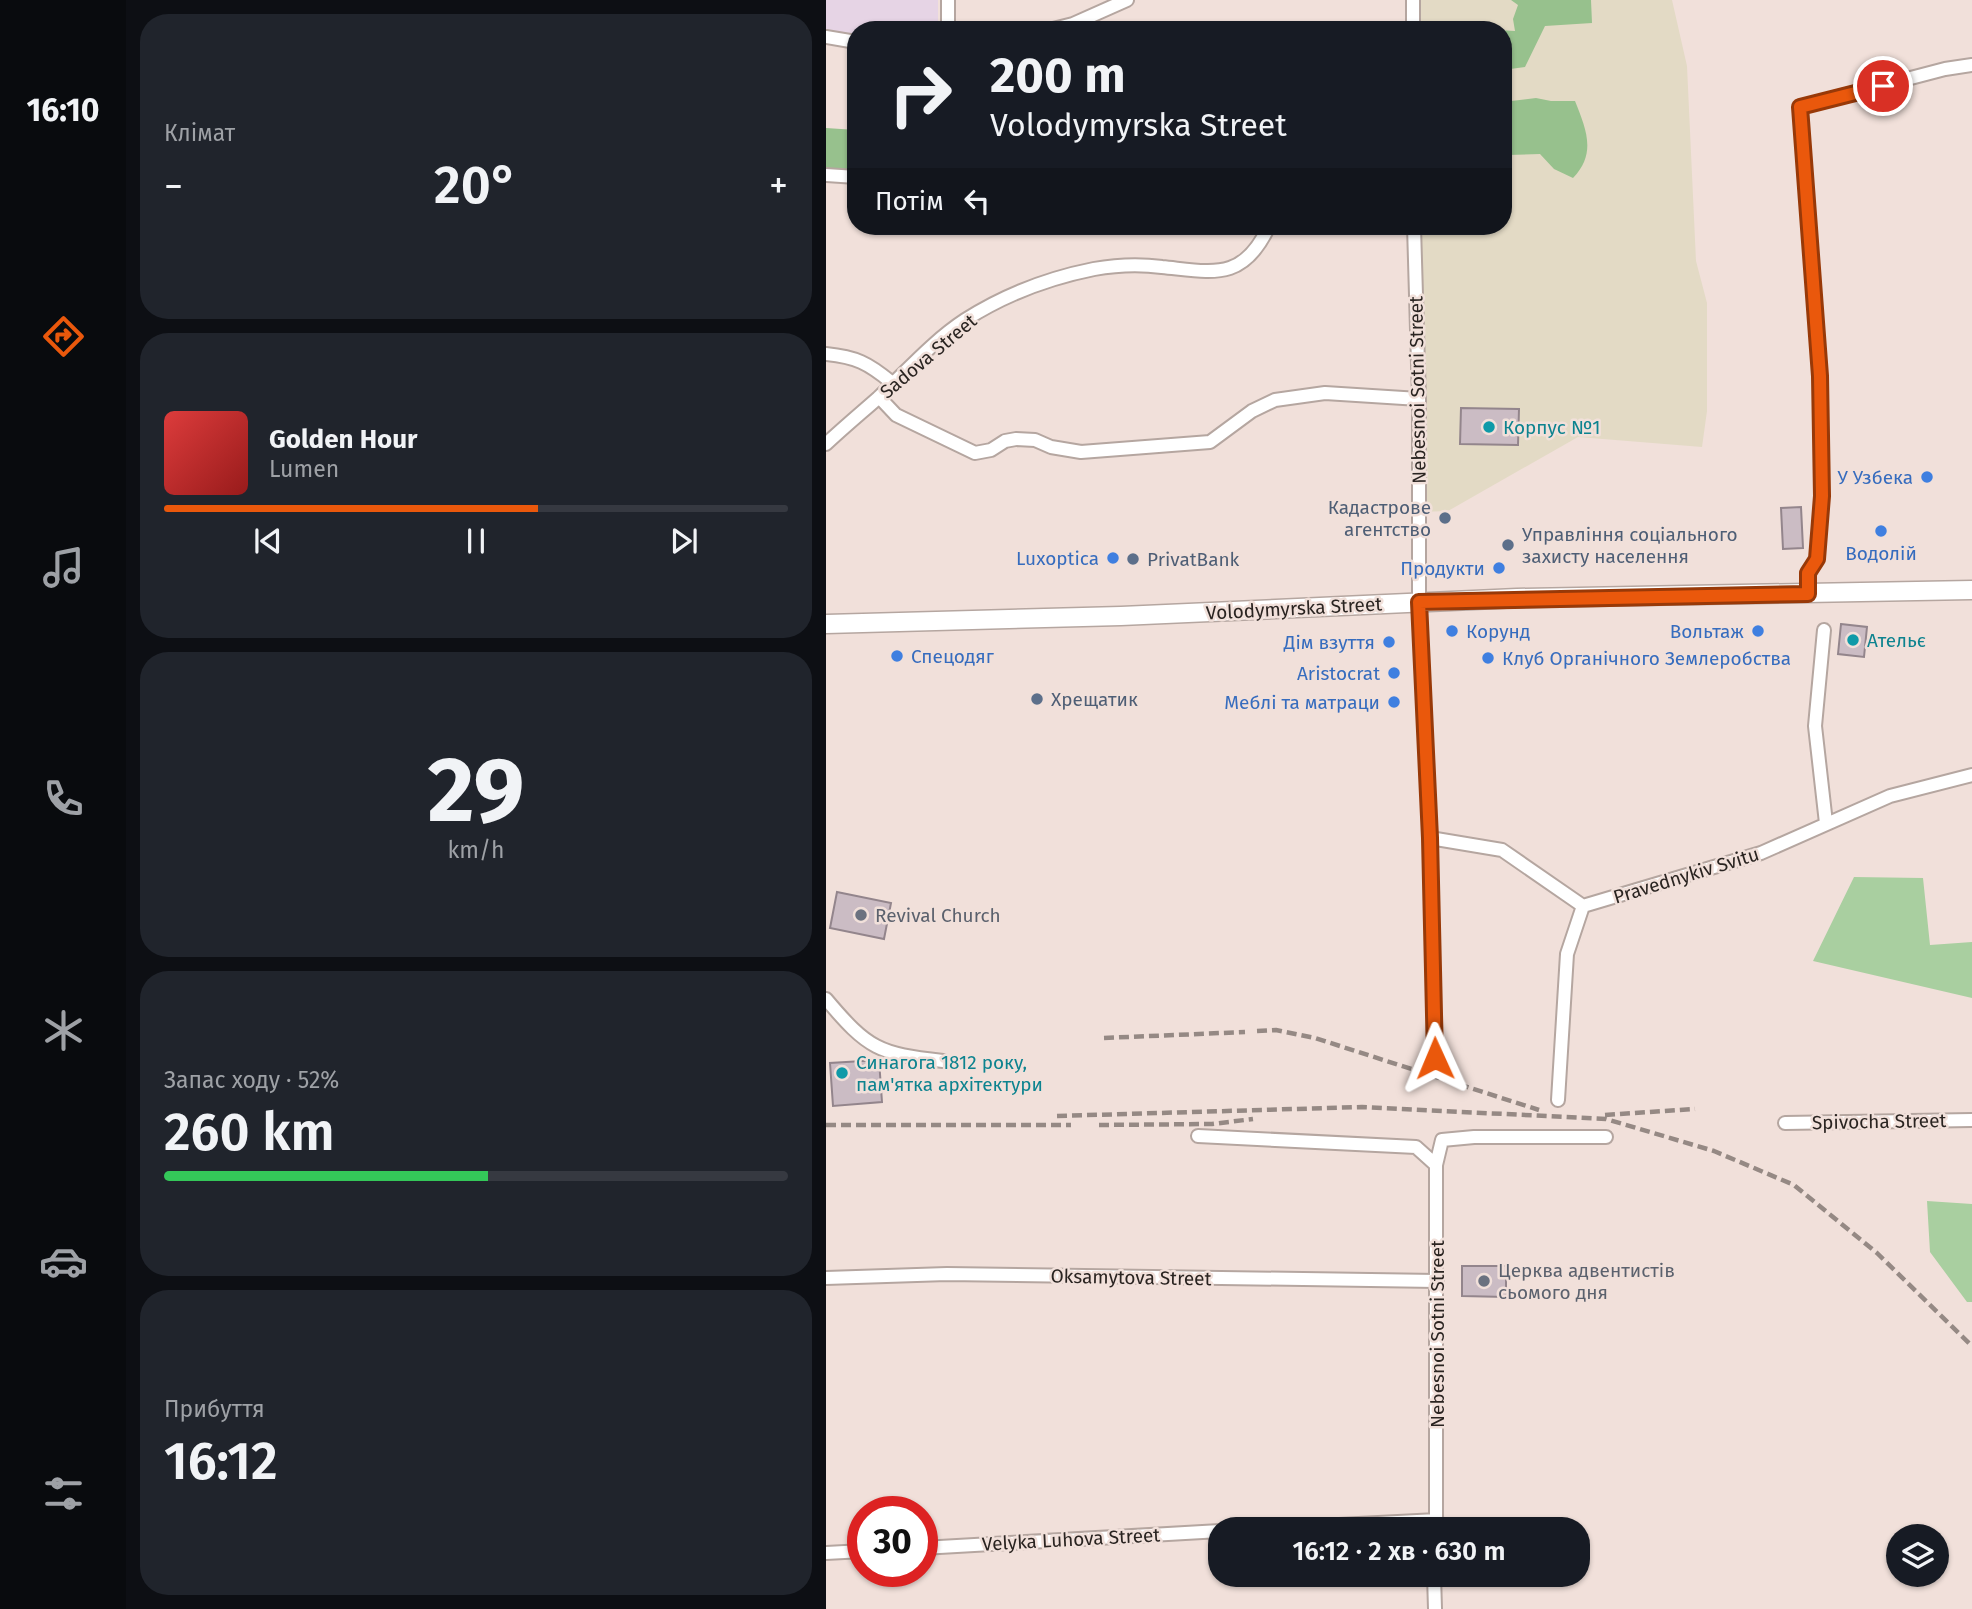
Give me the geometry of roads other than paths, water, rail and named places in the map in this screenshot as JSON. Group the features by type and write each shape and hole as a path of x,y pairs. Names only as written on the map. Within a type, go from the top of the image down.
{"main road":[{"name":"Volodymyrska Street","path":"826,624 1107,616 1419,602 1972,590"}],"street":[{"path":"948,0 948,21"},
{"path":"1080,21 1127,0"},
{"path":"1413,0 1413,21"},
{"path":"826,37 847,40"},
{"path":"1808,594 1808,573 1817,559 1822,496 1821,430 1815,285 1800,107 1945,69 1972,65"},
{"path":"826,175 847,176"},
{"name":"Sadova Street","path":"826,444 879,397 891,382 964,321 1009,296 1093,269 1120,265 1214,273 1232,268 1251,254 1265,235"},
{"name":"Nebesnoi Sotni Street","path":"1414,235 1419,399 1419,602 1430,838 1435,1058"},
{"path":"826,354 851,356 870,365 891,382"},
{"path":"879,397 896,415 975,453 991,450 1005,441 1016,439 1035,440 1051,447 1081,452 1210,442 1252,411 1275,400 1325,393 1419,399"},
{"path":"1824,630 1815,726 1826,823"},
{"name":"Pravednykiv Svitu","path":"1583,906 1761,853 1890,796 1972,775"},
{"path":"1430,838 1502,850 1583,906 1567,954 1558,1100"},
{"path":"826,999 847,1025 870,1045 898,1056 943,1060"},
{"name":"Spivocha Street","path":"1785,1123 1972,1120"},
{"path":"1198,1136 1416,1147 1436,1165"},
{"name":"Nebesnoi Sotni Street","path":"1436,1517 1436,1165 1442,1140 1474,1137 1606,1137"},
{"name":"Oksamytova Street","path":"826,1278 947,1274 1437,1281"},
{"name":"Velyka Luhova Street","path":"938,1547 1208,1532"},
{"path":"826,1553 847,1552"},
{"path":"1434,1587 1435,1609"}],"railway":[{"path":"1257,1031 1276,1030 1315,1038 1539,1110"},
{"path":"1104,1038 1245,1032"},
{"path":"1057,1116 1362,1107 1606,1119 1714,1151 1794,1185 1877,1253 1972,1346"},
{"path":"1605,1115 1695,1109"},
{"path":"1099,1125 1212,1124 1253,1119"},
{"path":"826,1125 1071,1125"}],"place":[{"name":"Корпус №1","path":"1489,427"},
{"name":"У Узбека","path":"1927,477"},
{"name":"Кадастрове агентство","path":"1445,518"},
{"name":"Водолій","path":"1881,531"},
{"name":"Управління соціального захисту населення","path":"1508,545"},
{"name":"Luxoptica","path":"1113,558"},
{"name":"PrivatBank","path":"1133,559"},
{"name":"Продукти","path":"1499,568"},
{"name":"Корунд","path":"1452,631"},
{"name":"Вольтаж","path":"1758,631"},
{"name":"Ательє","path":"1853,640"},
{"name":"Дім взуття","path":"1389,642"},
{"name":"Спецодяг","path":"897,656"},
{"name":"Клуб Органічного Землеробства","path":"1488,658"},
{"name":"Aristocrat","path":"1394,673"},
{"name":"Хрещатик","path":"1037,699"},
{"name":"Меблі та матраци","path":"1394,702"},
{"name":"Revival Church","path":"861,915"},
{"name":"Синагога 1812 року, пам'ятка архітектури","path":"842,1073"},
{"name":"Церква адвентистів сьомого дня","path":"1484,1281"}]}
